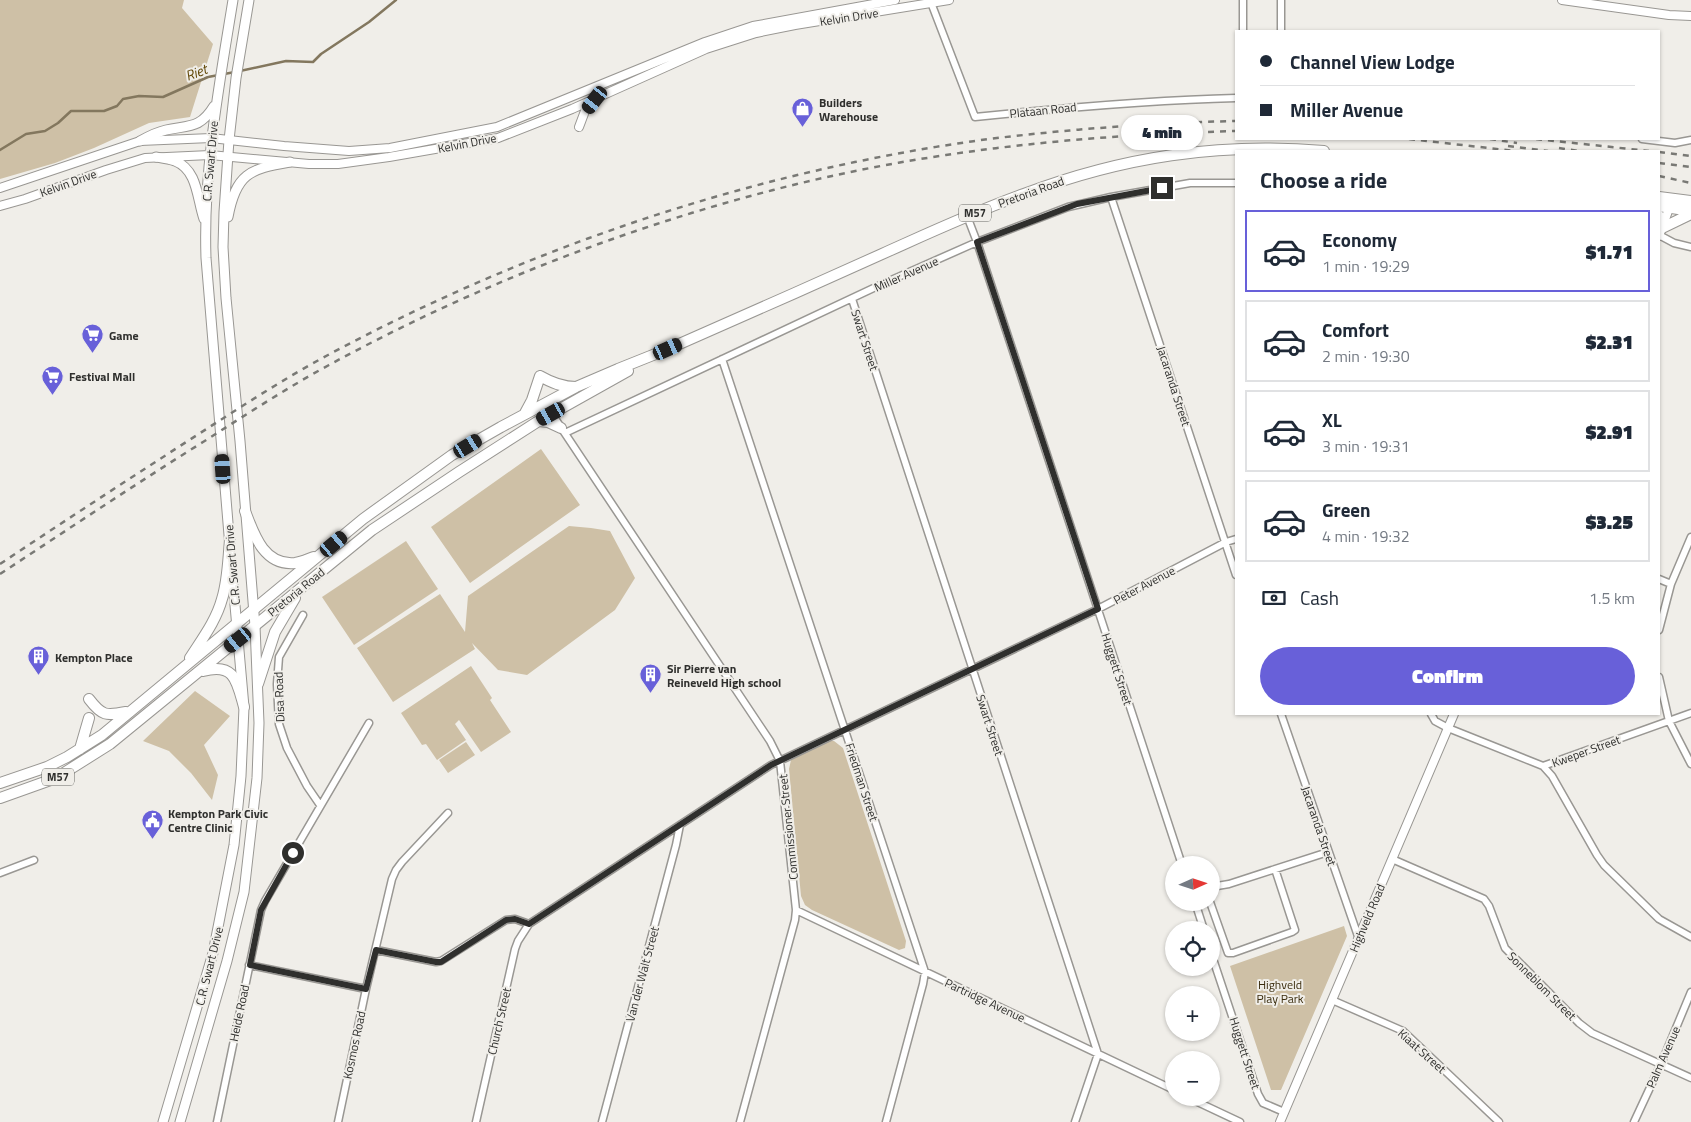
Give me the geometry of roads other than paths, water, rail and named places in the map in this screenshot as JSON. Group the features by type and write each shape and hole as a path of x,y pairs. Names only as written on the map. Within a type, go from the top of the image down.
{"main road":[{"name":"C.R. Swart Drive","path":"163,1122 199,1005 215,944 235,837 241,776 244,708 206,258 205,224 211,138 233,0"},
{"name":"C.R. Swart Drive","path":"180,1122 227,961 244,892 258,778 258,684 255,626 223,247 229,140 248,0"},
{"path":"140,141 156,133 200,123 206,118 216,103"},
{"name":"Pretoria Road","path":"0,798 46,782 110,744 300,591 372,530 539,421 648,358 967,216 1022,194 1076,176 1149,158 1222,149 1271,148 1306,150"},
{"path":"156,157 176,161 190,173 195,182 205,224"},
{"path":"223,247 234,195 242,180 250,173 262,167 290,162"},
{"path":"1660,198 1691,213"},
{"path":"1660,206 1691,201"},
{"path":"1660,229 1691,213"},
{"name":"Pretoria Road","path":"0,782 47,767 102,735 363,520 452,455 524,414 576,388 642,358 648,358"},
{"path":"524,414 532,400 540,376 552,383 576,388"},
{"path":"539,421 548,422 563,430"},
{"path":"245,511 261,547 272,558 296,563 319,556"},
{"path":"182,669 214,621 222,600 230,540"},
{"path":"258,684 275,632 300,591"},
{"path":"199,672 218,668 225,669 231,673 238,686 244,708"},
{"path":"90,699 96,708 104,714 112,715 128,712"},
{"path":"80,749 89,718"}],"street":[{"name":"Kelvin Drive","path":"0,188 140,141 211,138 349,151 390,148 497,127 705,42 753,26 895,0"},
{"name":"Kelvin Drive","path":"0,206 145,158 210,155 338,164 498,138 595,100 706,49 756,33 949,0"},
{"path":"1243,0 1243,30"},
{"path":"1281,0 1281,30"},
{"path":"1562,0 1669,15 1691,16"},
{"name":"Plataan Road","path":"931,2 975,117 1063,108 1235,98"},
{"path":"579,127 585,111 595,100"},
{"path":"1650,140 1682,143 1691,140"},
{"name":"Miller Avenue","path":"563,430 977,242 1068,207 1111,196 1190,183 1235,183"},
{"name":"Jacaranda Street","path":"1111,196 1235,572"},
{"path":"1671,204 1660,229 1674,243 1691,247"},
{"name":"Huggett Street","path":"967,216 1179,856"},
{"name":"Swart Street","path":"852,299 1098,1054"},
{"name":"Friedman Street","path":"722,359 925,972"},
{"name":"Commissioner Street","path":"546,403 551,414 770,741 780,761 796,910 794,926 740,1122"},
{"path":"1660,626 1671,584 1691,538"},
{"name":"Peter Avenue","path":"529,924 765,769 844,729 1098,609 1226,542 1235,539"},
{"path":"1660,579 1671,584"},
{"name":"Disa Road","path":"303,615 279,657 277,684 279,724 287,748 307,786 320,805"},
{"path":"1660,681 1669,721 1691,764"},
{"name":"Kweper Street","path":"1432,715 1435,721 1448,728 1543,766 1691,713"},
{"name":"Jacaranda Street","path":"1280,715 1359,939"},
{"name":"Highveld Road","path":"1280,1122 1454,715"},
{"name":"Heide Road","path":"217,1122 261,910 369,723"},
{"path":"1543,766 1552,776 1604,865 1659,919 1691,937"},
{"name":"Kosmos Road","path":"338,1122 366,989 392,879 396,870 448,812"},
{"name":"Van der Walt Street","path":"602,1122 680,825"},
{"path":"1220,886 1328,852"},
{"path":"0,873 34,860"},
{"name":"Sonneblom Street","path":"1392,860 1484,899 1489,906 1504,948 1579,1023 1592,1033 1691,1078"},
{"path":"1213,911 1229,954 1295,930 1275,869"},
{"name":"Partridge Avenue","path":"796,910 1165,1086"},
{"path":"376,950 441,962 506,920 515,919 529,924"},
{"name":"Church Street","path":"476,1122 515,949 529,924"},
{"path":"250,965 366,989"},
{"path":"886,1122 925,972"},
{"name":"Huggett Street","path":"1219,976 1260,1099 1263,1103 1284,1112"},
{"name":"Palm Avenue","path":"1634,1122 1691,992"},
{"name":"Kiaat Street","path":"1332,1000 1403,1031 1499,1122"},
{"path":"1075,1122 1098,1054"},
{"path":"1206,1106 1240,1122"}],"waterway":[{"name":"Riet","path":"240,71 286,61 313,62 321,54 369,22 396,0"},
{"name":"Riet","path":"0,150 26,134 45,131 58,123 71,111 104,111 117,106 123,99 139,96 163,97 208,77 235,72"}],"railway":[{"path":"0,564 267,390 313,363 406,315 485,279 566,246 649,217 732,192 817,170 903,153 989,139 1051,132 1143,125 1235,121"},
{"path":"0,574 177,458 329,365 385,336 499,283 616,238 736,200 797,184 906,162 960,153 1070,140 1235,131"},
{"path":"1418,140 1506,150"},
{"path":"1497,140 1517,143"},
{"path":"1545,140 1640,150"},
{"path":"1508,146 1540,150"},
{"path":"1559,148 1572,150"},
{"path":"1660,152 1691,156"},
{"path":"1660,163 1691,167"},
{"path":"1660,176 1691,183"}],"place":[{"name":"Builders Warehouse","path":"803,128"},
{"name":"Game","path":"93,354"},
{"name":"Festival Mall","path":"53,395"},
{"name":"Kempton Place","path":"39,676"},
{"name":"Sir Pierre van Reineveld High school","path":"651,694"},
{"name":"Kempton Park Civic Centre Clinic","path":"152,839"}],"park label":[{"name":"Highveld Play Park","path":"1280,991"}]}
